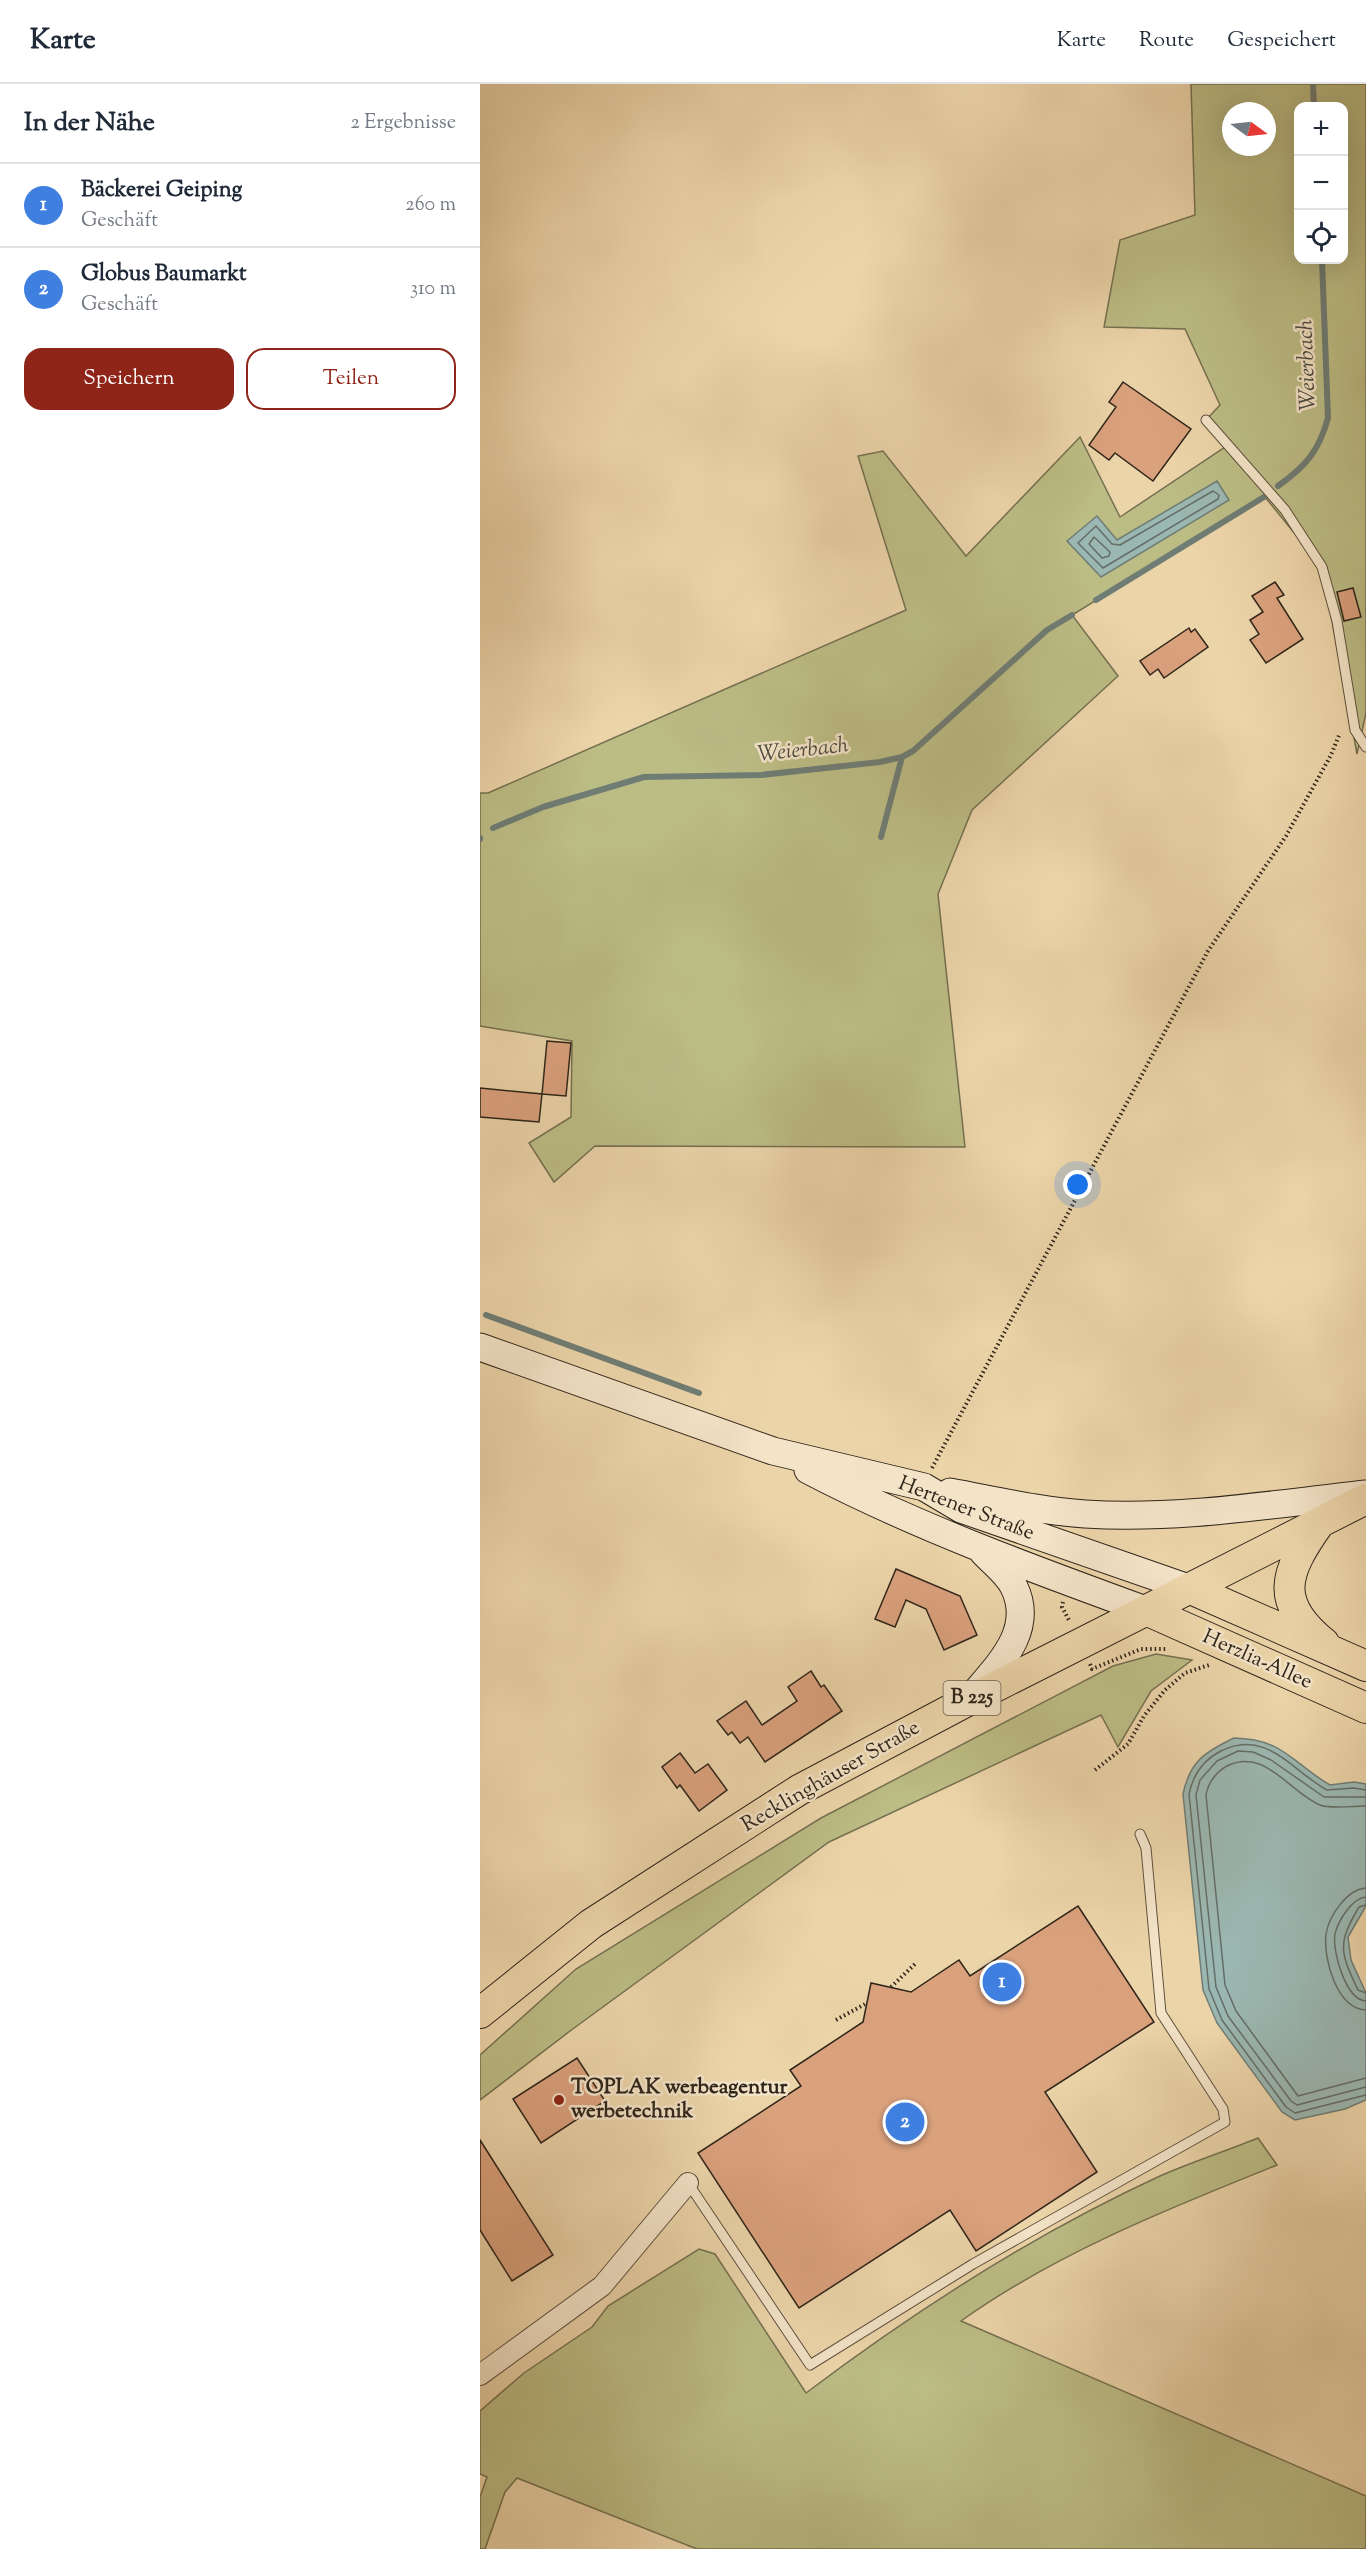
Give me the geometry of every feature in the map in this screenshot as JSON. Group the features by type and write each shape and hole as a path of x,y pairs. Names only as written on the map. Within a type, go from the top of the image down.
{"main road":[{"name":"Hertener Straße","path":"480,1347 773,1451 876,1506 980,1549 1148,1611"},
{"name":"Hertener Straße","path":"773,1451 929,1475 961,1509 1191,1589"},
{"path":"929,1475 1083,1514 1135,1515 1226,1509 1366,1494"},
{"name":"Recklinghäuser Straße","path":"480,2013 601,1917 799,1790 969,1700 1366,1499"},
{"path":"1322,1520 1295,1557 1288,1584 1296,1614 1311,1633 1338,1654"},
{"path":"969,1700 1018,1636 1022,1611 1014,1586 980,1549"},
{"name":"Herzlia-Allee","path":"1191,1589 1366,1666"},
{"name":"Herzlia-Allee","path":"1148,1611 1366,1708"}],"street":[{"path":"480,2375 602,2286 688,2183"}],"lane":[{"path":"1206,420 1285,510 1322,567 1337,621 1355,730 1366,747"},
{"path":"688,2183 810,2365 973,2264 1225,2122 1223,2109 1161,2013 1146,1848 1140,1834"}],"path":[{"path":"929,1475 1202,962 1286,836 1331,755 1351,707"},
{"path":"1095,1770 1128,1744 1144,1716 1165,1690 1185,1673 1216,1663"},
{"path":"891,1988 915,1964"},
{"path":"836,2020 867,2003"}],"green space":[{"path":"1191,84 1366,84 1366,713 1357,754 1322,567 1265,497 1072,615 1118,676 972,810 938,894 965,1147 595,1146 554,1182 529,1143 571,1117 572,1041 480,1026 480,793 488,793 906,610 858,456 883,451 966,556 1080,437 1120,517 1228,445 1206,420 1220,405 1185,329 1104,327 1120,240 1195,215"},
{"path":"1156,1654 1192,1660 1151,1691 1118,1747 1101,1715 829,1842 570,2031 480,2100 480,2055 576,1969 821,1818 1113,1666"},
{"path":"1258,2138 1277,2165 1155,2215 1075,2253 1035,2274 961,2321 1366,2496 1366,2549 697,2549 517,2478 505,2492 485,2549 480,2549 480,2497 487,2477 480,2474 480,2411 524,2373 592,2327 608,2306 699,2249 715,2254 806,2393 933,2303 1022,2248 1160,2176"}],"water":[{"path":"1217,481 1229,500 1101,577 1067,541 1097,516 1117,540"},
{"path":"1234,1738 1251,1739 1276,1748 1330,1785 1354,1782 1366,1784 1366,1906 1348,1937 1351,1960 1366,1993 1366,2100 1345,2109 1295,2120 1282,2112 1217,2023 1203,1990 1183,1794 1190,1773 1200,1759"}],"building":[{"path":"1123,382 1191,429 1153,481 1115,453 1109,460 1089,445 1116,407 1109,402"},
{"path":"1275,582 1284,595 1277,598 1303,639 1266,663 1250,640 1259,634 1250,620 1263,612 1252,596"},
{"path":"1353,588 1361,617 1344,621 1337,592"},
{"path":"1189,628 1191,632 1195,629 1208,647 1164,678 1158,669 1150,675 1140,661"},
{"path":"547,1041 571,1043 566,1096 542,1094"},
{"path":"480,1088 542,1094 539,1122 480,1117"},
{"path":"896,1569 960,1596 977,1635 944,1650 926,1609 906,1600 895,1627 875,1619"},
{"path":"811,1671 821,1687 824,1685 842,1711 765,1762 748,1737 740,1743 732,1732 728,1735 717,1721 746,1701 762,1725 797,1701 788,1687"},
{"path":"680,1753 695,1773 708,1764 727,1790 699,1811 680,1785 677,1788 662,1767"},
{"path":"1078,1906 1154,2022 1045,2092 1097,2172 976,2251 950,2210 799,2308 698,2153 801,2086 790,2070 863,2022 871,1983 911,1992 959,1960 970,1976"},
{"name":"TOPLAK werbeagentur werbetechnik","path":"577,2058 605,2101 541,2143 513,2099"},
{"path":"480,2140 553,2255 512,2281 480,2230"}],"waterway":[{"name":"Weierbach","path":"1313,84 1314,102"},
{"name":"Weierbach","path":"1278,486 1296,472 1316,449 1328,418 1322,264"},
{"name":"Weierbach","path":"1096,600 1264,497"},
{"name":"Weierbach","path":"493,828 543,807 644,777 761,775 880,762 902,757 913,751 1047,630 1072,615"},
{"path":"881,837 902,757"},
{"path":"486,1315 699,1393"}],"place":[{"name":"Bäckerei Geiping","path":"1002,1982"},
{"name":"TOPLAK werbeagentur werbetechnik","path":"559,2100"},
{"name":"Globus Baumarkt","path":"905,2122"}]}
